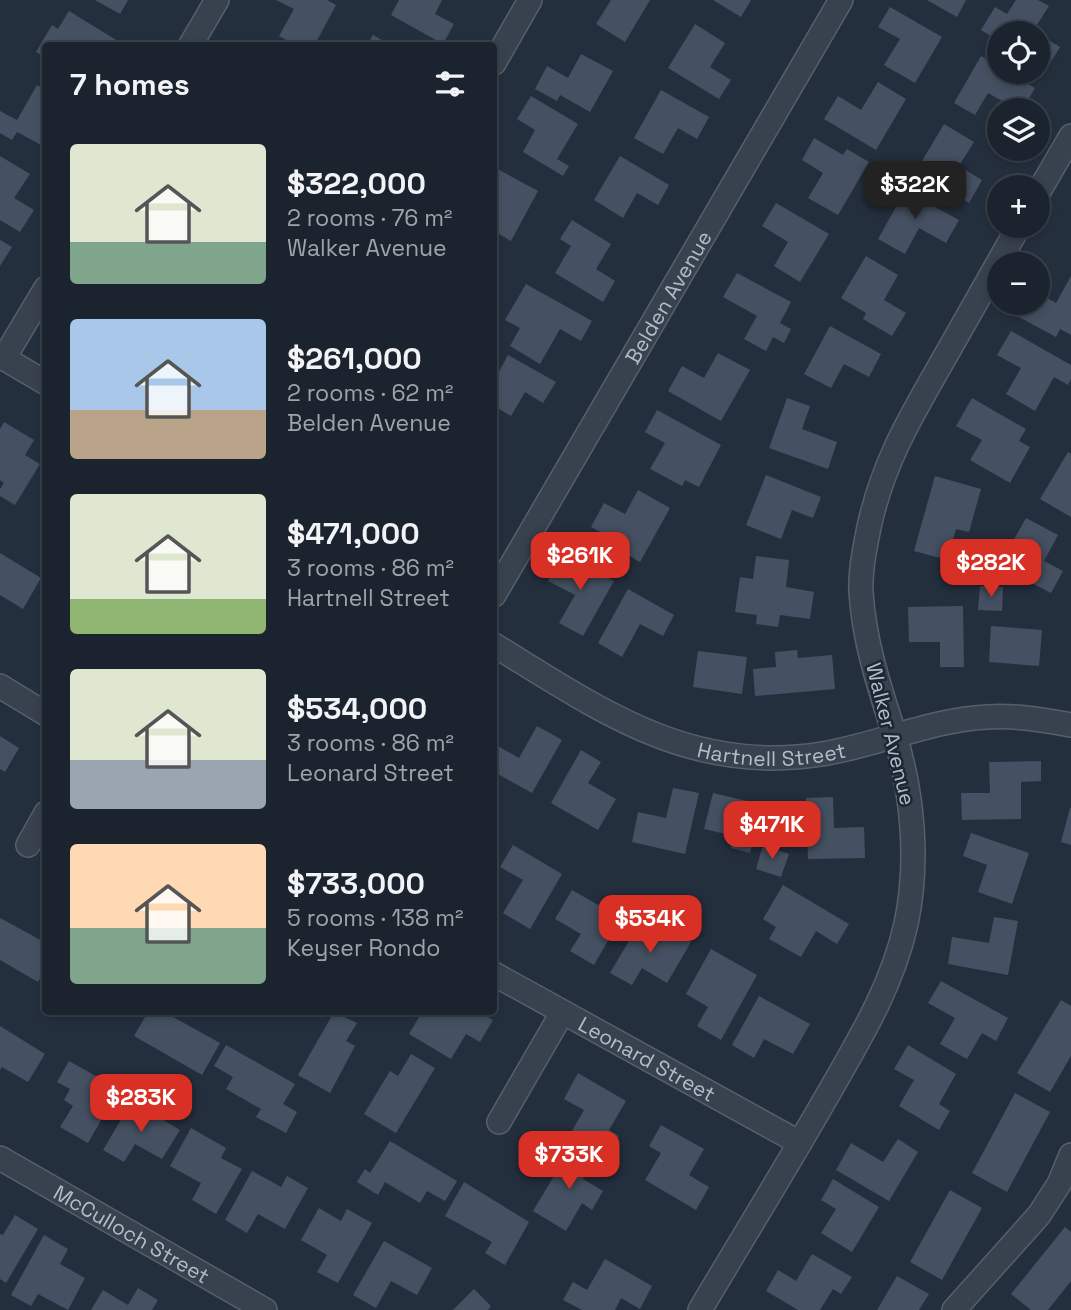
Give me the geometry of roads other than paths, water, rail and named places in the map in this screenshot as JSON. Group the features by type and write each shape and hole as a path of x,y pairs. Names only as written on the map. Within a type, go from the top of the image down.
{"street":[{"path":"192,42 217,0"},
{"path":"497,58 530,0"},
{"name":"Belden Avenue","path":"497,590 841,0"},
{"path":"1048,175 1071,136"},
{"name":"Walker Avenue","path":"700,1310 800,1143 881,999 892,973 906,923 911,886 912,837 909,800 895,736 881,697 869,645 861,592 865,545 876,495 898,438 1012,238"},
{"path":"42,294 2,357 42,381"},
{"name":"Hartnell Street","path":"497,647 567,691 642,731 704,752 743,758 823,754 932,726 984,717 1015,716 1071,725"},
{"path":"0,686 42,712"},
{"path":"28,845 42,820"},
{"name":"Leonard Street","path":"497,976 800,1143"},
{"path":"499,1122 562,1013"},
{"path":"954,1310 1039,1215 1059,1184 1071,1155"},
{"name":"McCulloch Street","path":"0,1158 265,1310"}]}
